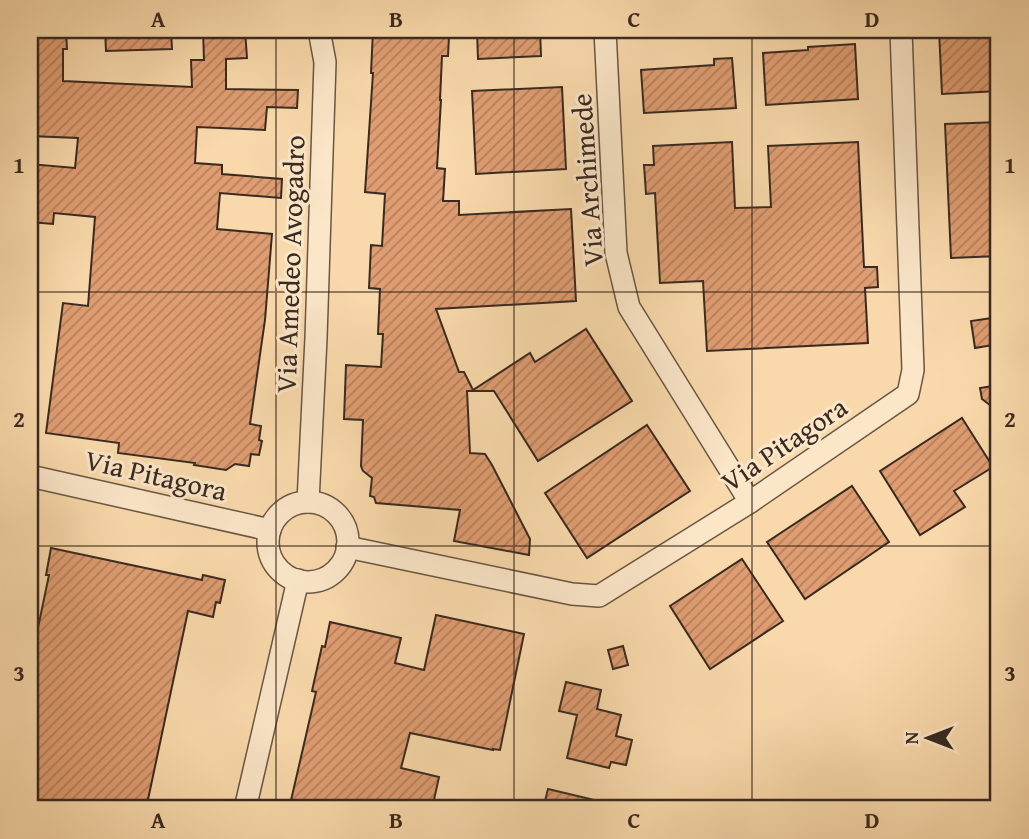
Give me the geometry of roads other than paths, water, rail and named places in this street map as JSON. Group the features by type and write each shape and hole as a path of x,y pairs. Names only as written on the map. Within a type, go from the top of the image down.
{"street":[{"name":"Via Amedeo Avogadro","path":"308,502 326,62 320,30"},
{"name":"Via Archimede","path":"607,30 616,253 629,307 750,502"},
{"name":"Via Pitagora","path":"348,547 572,594 598,596 750,502 908,394 913,370 901,30"},
{"name":"Via Pitagora","path":"30,476 270,530"},
{"path":"308,502 333,510 342,521 348,547 344,560 335,571 324,578 311,581 286,575 277,566 268,543 275,519 295,504 308,502"},
{"path":"245,809 298,580"}]}
